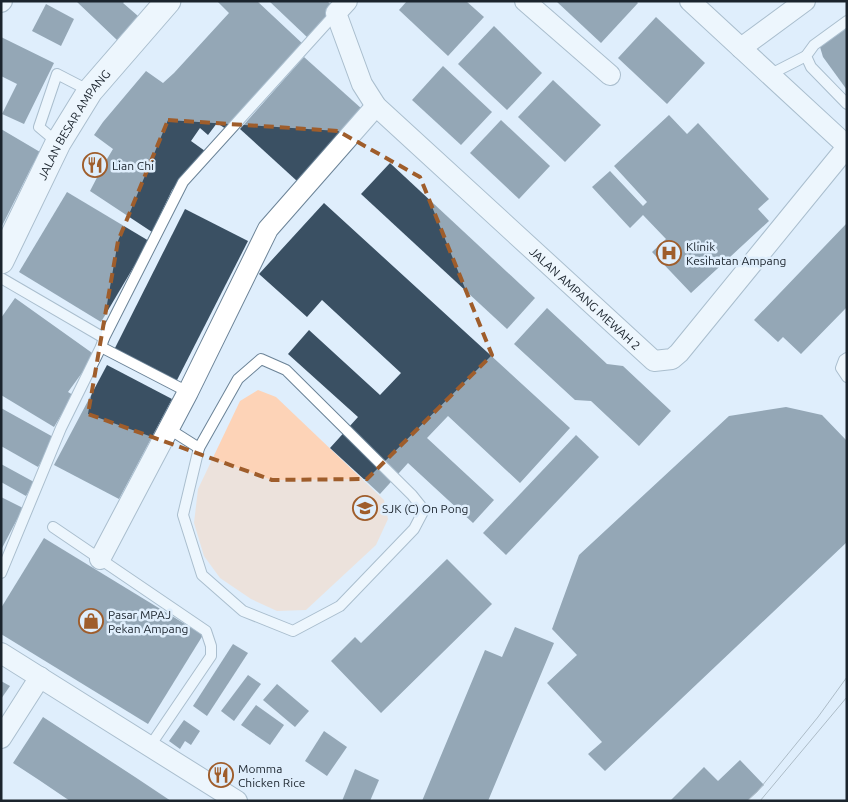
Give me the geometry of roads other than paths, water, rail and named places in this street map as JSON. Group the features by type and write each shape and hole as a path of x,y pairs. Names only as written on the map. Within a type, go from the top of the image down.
{"street":[{"name":"JALAN BESAR AMPANG","path":"1,262 58,143 90,91 168,1"},
{"path":"525,1 610,75"},
{"path":"690,1 847,146"},
{"path":"741,48 805,1"},
{"name":"JALAN AMPANG MEWAH 2","path":"342,7 362,84 376,106 654,361 672,359 679,353 847,146"},
{"path":"100,559 188,392 268,229 376,106"},
{"path":"1,653 238,801"},
{"path":"1,738 40,677"}],"lane":[{"path":"1,573 61,428 183,182 342,7"},
{"path":"769,75 806,56 814,45 847,21"},
{"path":"806,56 811,67 847,104"},
{"path":"58,143 39,127 57,74 90,91"},
{"path":"1,278 103,343 188,392"},
{"path":"847,358 844,360 841,368 847,377"},
{"path":"261,359 286,370 412,495 424,510 414,529 340,606 292,631 243,611 202,575 182,514 198,448 238,379 261,359"},
{"path":"168,429 198,448"},
{"path":"53,527 206,631 211,646 211,656 150,746"}],"tram line":[{"path":"747,801 757,792 818,717 847,677"},
{"path":"760,801 847,697"}],"place":[{"name":"Lian Chi","path":"95,165"},
{"name":"Klinik Kesihatan Ampang","path":"669,253"},
{"name":"SJK (C) On Pong","path":"365,508"},
{"name":"Pasar MPAJ Pekan Ampang","path":"91,621"},
{"name":"Momma Chicken Rice","path":"221,775"}]}
